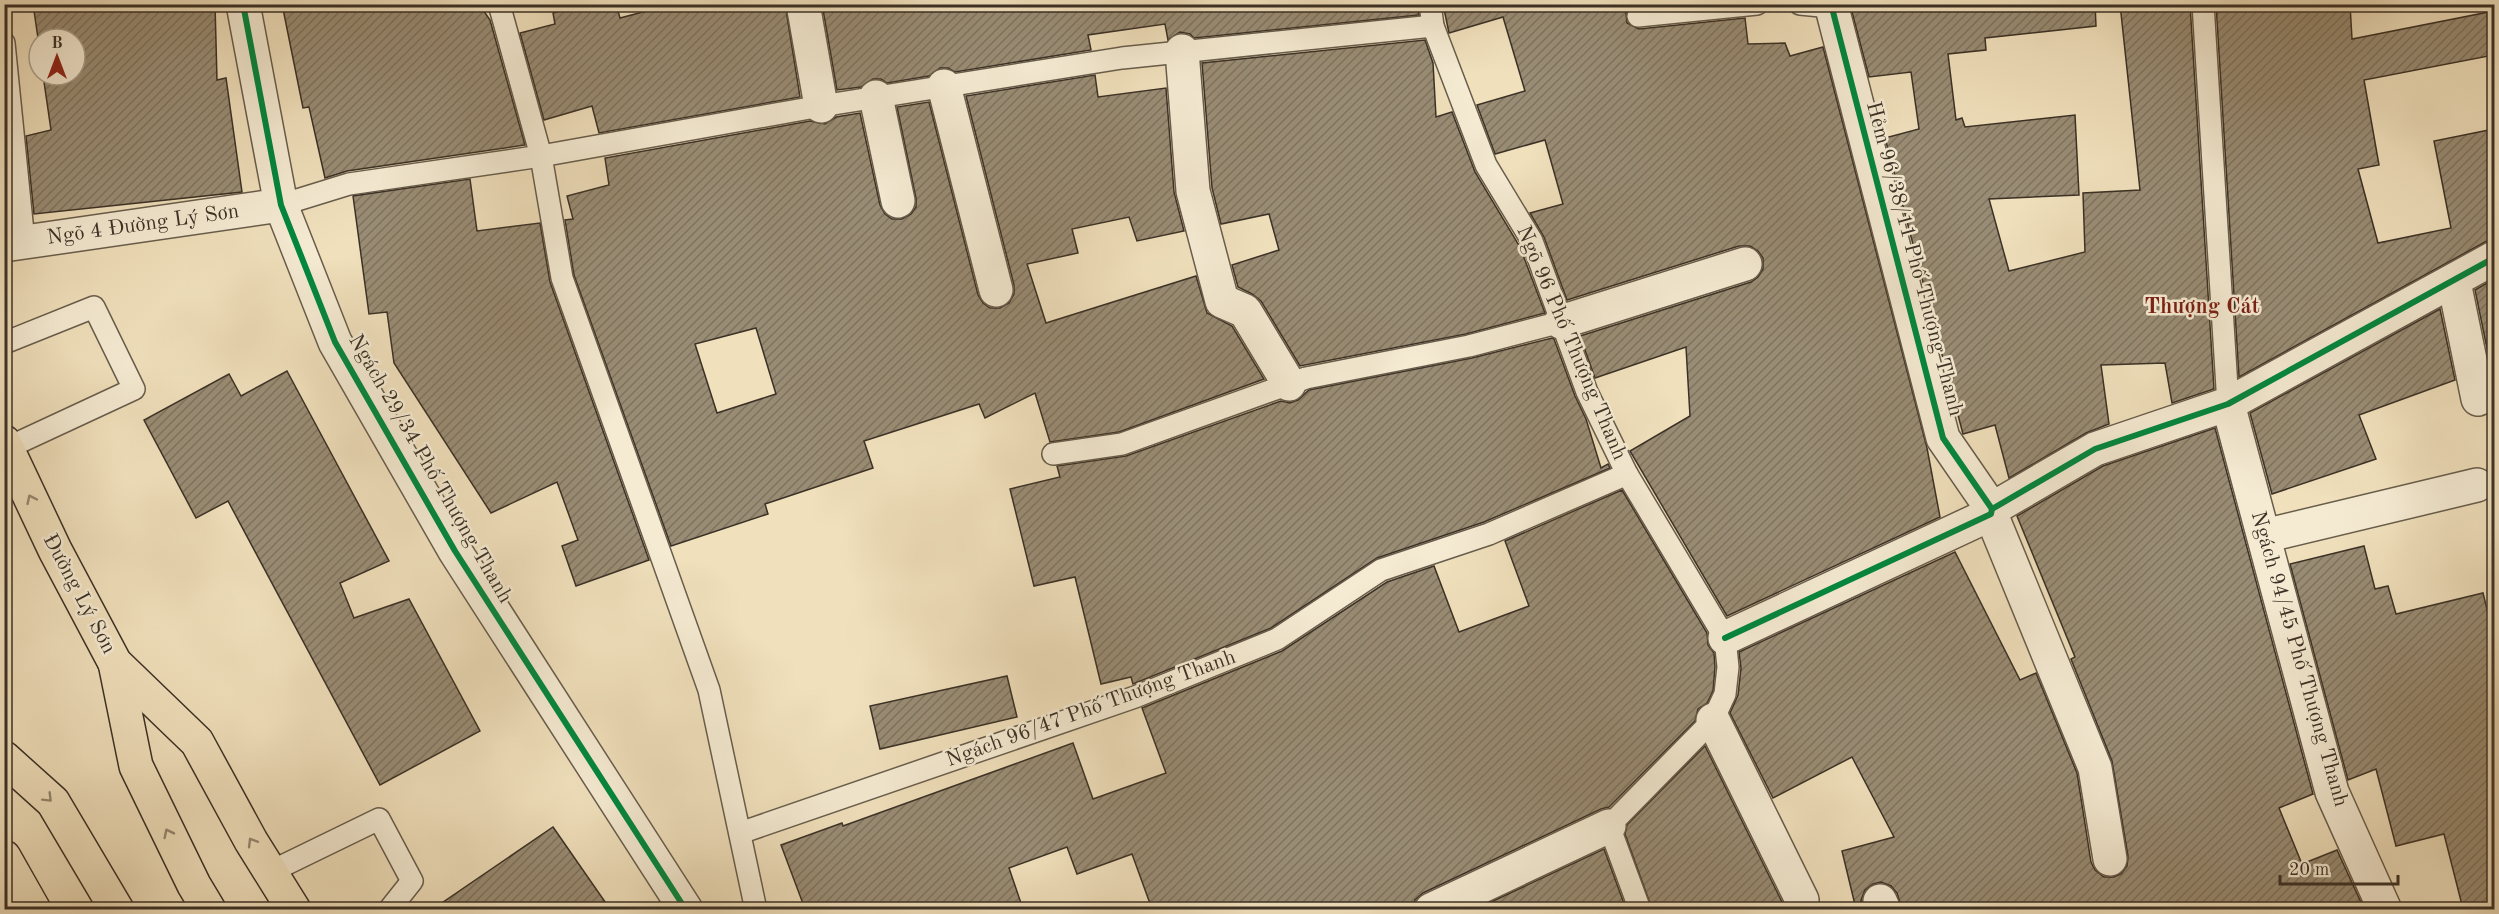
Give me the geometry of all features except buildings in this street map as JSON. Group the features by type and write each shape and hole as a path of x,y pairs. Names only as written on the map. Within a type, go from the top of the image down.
{"highway":[{"name":"Đường Lý Sơn","path":"6,445 55,550 115,663 197,742 270,872 294,909"},
{"path":"115,663 136,766 201,897"},
{"path":"4,758 53,802 117,909"},
{"path":"4,857 34,909"}],"street":[{"name":"Ngách 29/34 Phố Thượng Thanh","path":"243,4 281,205 335,342 454,551 686,909"},
{"path":"803,4 821,106"},
{"name":"Hẻm 96/38/11 Phố Thượng Thanh","path":"1827,5 1943,438 1992,512 2095,768 2110,859"},
{"path":"1182,51 1193,191 1222,301 1245,310 1289,384"},
{"path":"944,86 996,290"},
{"path":"876,97 898,201"},
{"name":"Ngõ 4 Đường Lý Sơn","path":"14,244 281,205"},
{"path":"1725,638 1992,512 2095,449 2228,404 2494,258"},
{"path":"1561,322 1745,264"},
{"path":"2454,282 2478,399 2494,393"},
{"name":"Ngách 94/45 Phố Thượng Thanh","path":"2228,404 2332,792 2385,909"},
{"path":"2264,536 2477,485"},
{"path":"1713,720 1802,900"},
{"path":"1431,909 1609,826"}],"lane":[{"path":"499,4 541,156 562,278 709,690 756,909"},
{"name":"Ngõ 96 Phố Thượng Thanh","path":"1430,4 1433,26 1486,165 1532,242 1587,392 1627,474 1725,638 1728,667 1725,694 1713,720 1609,826"},
{"path":"1638,16 1757,4"},
{"path":"2203,4 2228,404"},
{"path":"281,205 349,184 541,156 821,106 1122,58 1433,26"},
{"path":"4,43 14,244"},
{"path":"4,343 94,307 134,389 6,445"},
{"path":"1053,454 1122,444 1306,378 1469,346 1561,322"},
{"name":"Ngách 96/47 Phố Thượng Thanh","path":"740,833 1135,697 1277,639 1381,570 1488,534 1627,474"},
{"path":"270,872 379,819 412,880 389,909"},
{"path":"1609,826 1640,909"}],"cycle path":[{"path":"243,4 281,205 335,342 455,551 686,910"},
{"path":"1831,4 1943,438 1992,509"},
{"path":"1725,638 1991,514 1992,509 2095,449 2228,404 2494,258"}],"district":[{"name":"Thượng Cát","path":"2202,307"}]}
